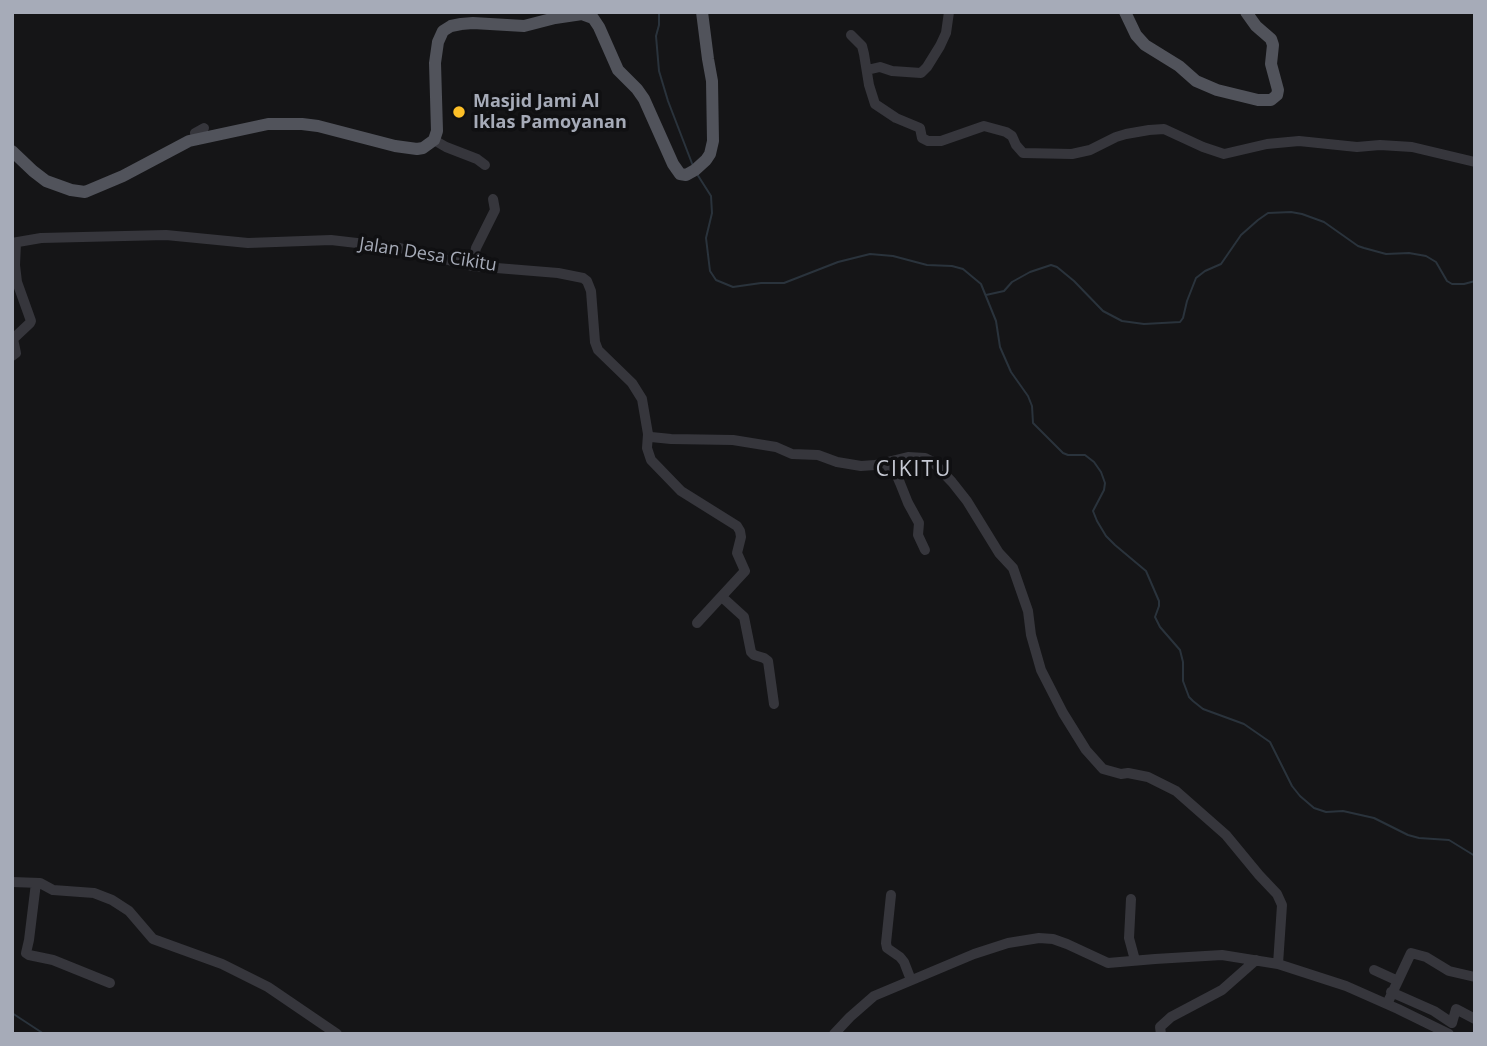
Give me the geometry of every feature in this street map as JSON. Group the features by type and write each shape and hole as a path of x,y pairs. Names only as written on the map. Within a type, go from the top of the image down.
{"main road":[{"path":"12,152 47,181 85,192 123,176 200,134 277,123 318,126 406,148 423,148 434,139 436,131 435,63 438,42 443,32 451,26 461,24 524,26 555,18 586,15 593,18 599,27 618,70 644,99 673,164 680,174 686,175 710,155 713,141 712,81 702,12"},
{"path":"1125,12 1136,35 1145,46 1179,66 1196,80 1226,92 1258,100 1271,100 1278,90 1271,64 1273,45 1271,39 1256,26 1246,12"}],"street":[{"path":"867,70 880,66 892,71 921,74 946,33 949,12"},
{"path":"850,35 862,46 875,104 895,118 920,128 922,138 928,141 941,141 984,127 1006,132 1012,136 1023,153 1072,153 1090,150 1126,134 1164,129 1224,154 1299,141 1357,147 1412,147 1475,162"},
{"path":"434,139 485,165"},
{"path":"472,266 476,248 495,210 494,199"},
{"name":"Jalan Desa Cikitu","path":"14,243 41,238 166,235 248,243 331,240 400,248 472,266 558,273 583,278 591,291 598,350 638,391 644,407 648,434"},
{"path":"12,356 16,353 13,339 31,321 17,282 14,243"},
{"path":"697,623 745,571 737,553 740,531 737,526 681,491 651,460 647,449 648,434 651,437 671,439 733,440 763,444 792,454 818,455 854,465 875,465 908,457 925,458 942,471 967,501 999,553 1013,568 1028,611 1031,635 1041,670 1078,738 1103,769 1148,777 1177,791 1226,835 1277,894 1282,905 1278,964"},
{"path":"885,462 889,468 894,469 919,523 918,535 925,550"},
{"path":"722,597 744,617 751,652 768,661 774,705"},
{"path":"12,881 40,883 53,890 94,893 112,900 129,911 153,939 222,964 268,987 337,1034"},
{"path":"36,883 26,954 53,960 110,983"},
{"path":"891,895 887,948 904,962 911,980"},
{"path":"1131,899 1129,938 1135,960"},
{"path":"834,1034 874,996 974,954 1008,943 1039,938 1067,944 1108,963 1222,955 1278,964 1346,986 1449,1034"},
{"path":"1387,1004 1411,953 1426,957 1449,971 1475,976"},
{"path":"1161,1034 1160,1027 1171,1017 1222,989 1256,960"},
{"path":"1374,970 1398,981"},
{"path":"1391,992 1434,1011 1452,1023 1456,1009 1475,1019"}],"waterway":[{"path":"659,12 656,36 659,71 693,166"},
{"path":"697,174 711,196 712,213 706,238 710,271 716,280 733,287 784,283 838,262 870,254 893,256 927,265 952,266 963,269 981,284 996,321 1000,347 1011,372 1032,406 1033,423 1063,453 1085,455 1101,472 1105,483 1104,490 1093,511 1106,536 1146,571 1159,601 1155,617 1180,650 1183,681 1189,697 1203,709 1244,724 1270,742 1292,786 1314,808 1374,818 1419,838 1449,840 1475,856"},
{"path":"986,295 1004,291 1012,282 1030,272 1051,265 1074,281 1103,311 1122,321 1144,324 1180,322 1196,278 1221,264 1241,235 1268,213 1291,212 1324,222 1364,248 1386,254 1409,253 1426,256 1436,262 1447,281 1452,284 1475,281"},
{"path":"12,1013 44,1034"}],"place":[{"name":"Masjid Jami Al Iklas Pamoyanan","path":"459,112"}],"district":[{"name":"CIKITU","path":"914,470"}]}
